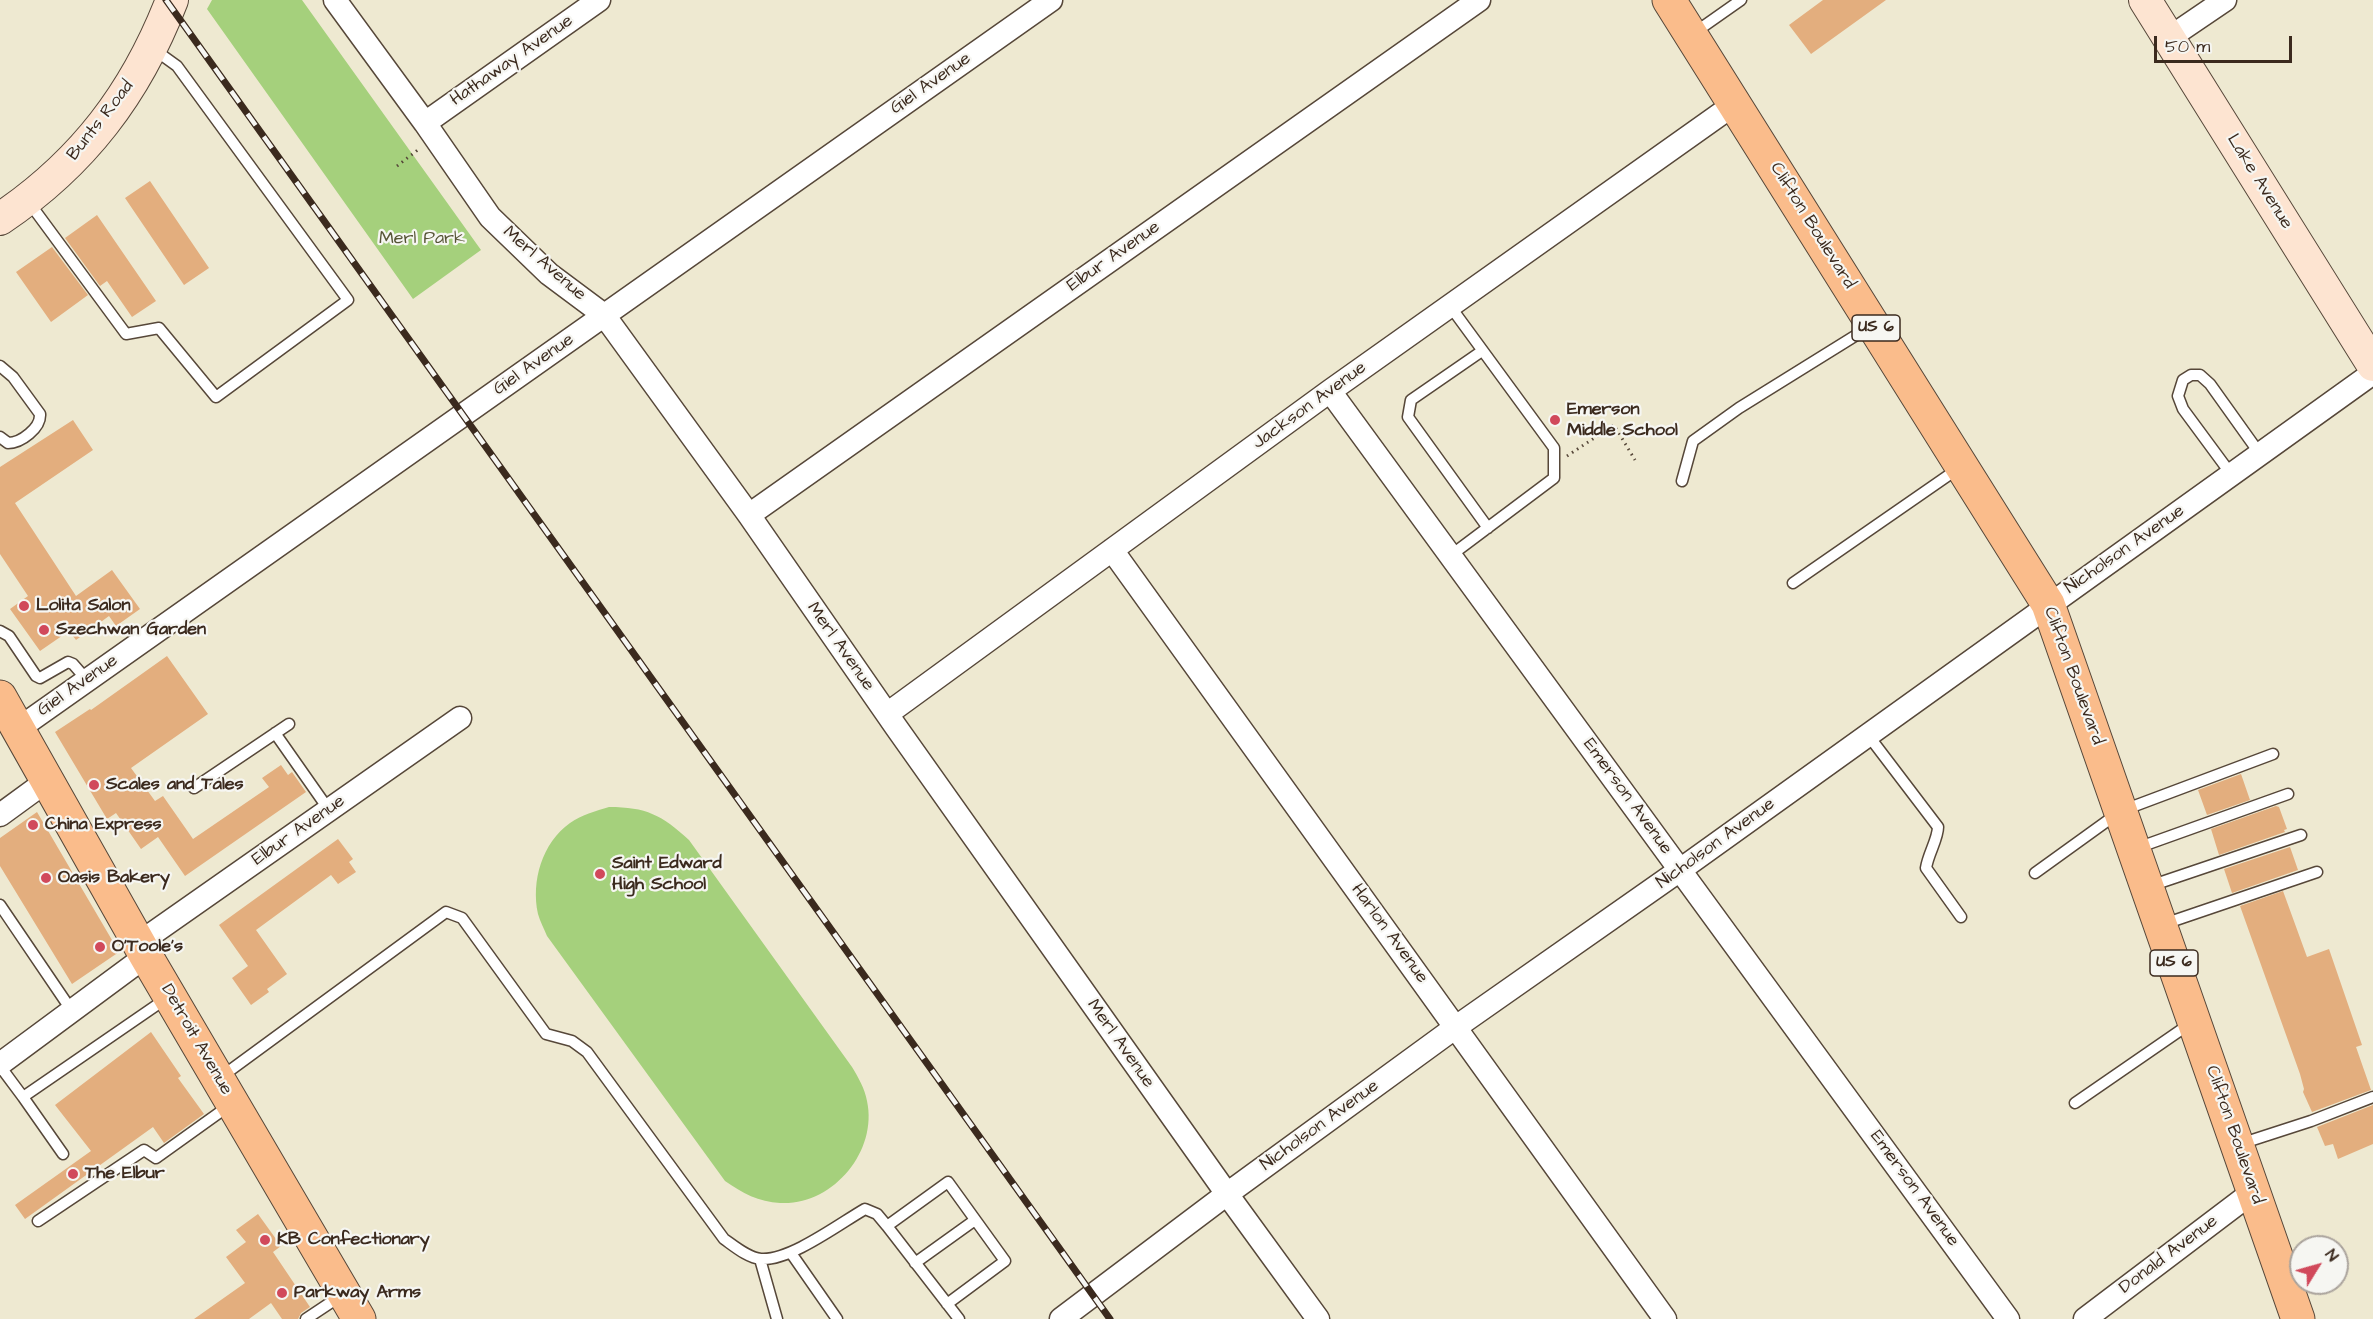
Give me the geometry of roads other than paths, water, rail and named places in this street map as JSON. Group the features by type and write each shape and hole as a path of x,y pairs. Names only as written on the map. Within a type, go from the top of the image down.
{"main road":[{"name":"Clifton Boulevard","path":"1669,0 1736,103 2048,604 2298,1319"},
{"name":"Detroit Avenue","path":"0,698 351,1309"}],"street":[{"name":"Bunts Road","path":"0,219 28,200 59,174 94,136 138,72 172,0"},
{"name":"Merl Avenue","path":"335,0 490,217 549,274 604,315 749,515 886,714 1318,1319"},
{"name":"Hathaway Avenue","path":"430,130 599,0"},
{"name":"Giel Avenue","path":"18,729 1051,0"},
{"name":"Elbur Avenue","path":"749,515 1479,0"},
{"name":"Lake Avenue","path":"2145,0 2373,365"},
{"path":"2169,38 2225,0"},
{"name":"Jackson Avenue","path":"886,714 1330,392 1736,103"},
{"name":"Nicholson Avenue","path":"1061,1319 1227,1194 1456,1027 1680,870 2373,373"},
{"name":"Emerson Avenue","path":"1330,392 2008,1319"},
{"name":"Harlon Avenue","path":"1112,550 1665,1319"},
{"name":"Elbur Avenue","path":"0,1065 72,1011 143,950 329,810 460,718"},
{"path":"0,815 48,780"},
{"name":"Donald Avenue","path":"2085,1319 2254,1191"}],"lane":[{"path":"1692,35 1741,0"},
{"path":"28,200 126,334 159,328 216,397 348,300 177,66 150,47"},
{"path":"1450,306 1554,448 1554,478 1450,556"},
{"path":"1682,481 1693,441 1738,408 1873,324"},
{"path":"1482,351 1411,400 1408,417 1488,528"},
{"path":"0,366 13,377 40,414 41,420 37,427 14,443 8,443 0,437"},
{"path":"2231,474 2183,409 2178,396 2182,380 2191,375 2200,375 2205,379 2260,454"},
{"path":"1793,583 1962,466"},
{"path":"0,631 9,636 36,676 45,677 68,662 87,680"},
{"path":"194,788 289,724"},
{"path":"274,733 329,810"},
{"path":"1868,734 1938,827 1938,834 1928,854 1926,868 1961,917"},
{"path":"2035,873 2121,811 2273,754"},
{"path":"2134,849 2288,794"},
{"path":"2147,887 2301,835"},
{"path":"2160,925 2317,873"},
{"path":"0,904 72,1011"},
{"path":"38,1221 144,1150 156,1158 226,1091 446,912 462,918 546,1034 572,1041 587,1052 724,1239 742,1252 760,1259 791,1253 864,1209 878,1214 958,1319"},
{"path":"23,1097 170,996"},
{"path":"2075,1103 2144,1053 2194,1021"},
{"path":"0,1065 63,1154"},
{"path":"2237,1144 2311,1121 2373,1097"},
{"path":"887,1226 948,1182 1005,1262 947,1304"},
{"path":"915,1263 975,1220"},
{"path":"791,1253 837,1319"},
{"path":"760,1259 777,1319"},
{"path":"306,1319 351,1309"}],"railway":[{"path":"166,0 1110,1319"}],"place":[{"name":"Emerson Middle School","path":"1555,420"},
{"name":"Lolita Salon","path":"24,606"},
{"name":"Szechwan Garden","path":"44,630"},
{"name":"Scales and Tales","path":"94,785"},
{"name":"China Express","path":"33,825"},
{"name":"Saint Edward High School","path":"600,874"},
{"name":"Oasis Bakery","path":"46,878"},
{"name":"O'Toole's","path":"100,947"},
{"name":"The Elbur","path":"73,1174"},
{"name":"KB Confectionary","path":"265,1240"},
{"name":"Parkway Arms","path":"282,1293"}],"park label":[{"name":"Merl Park","path":"422,239"}]}
